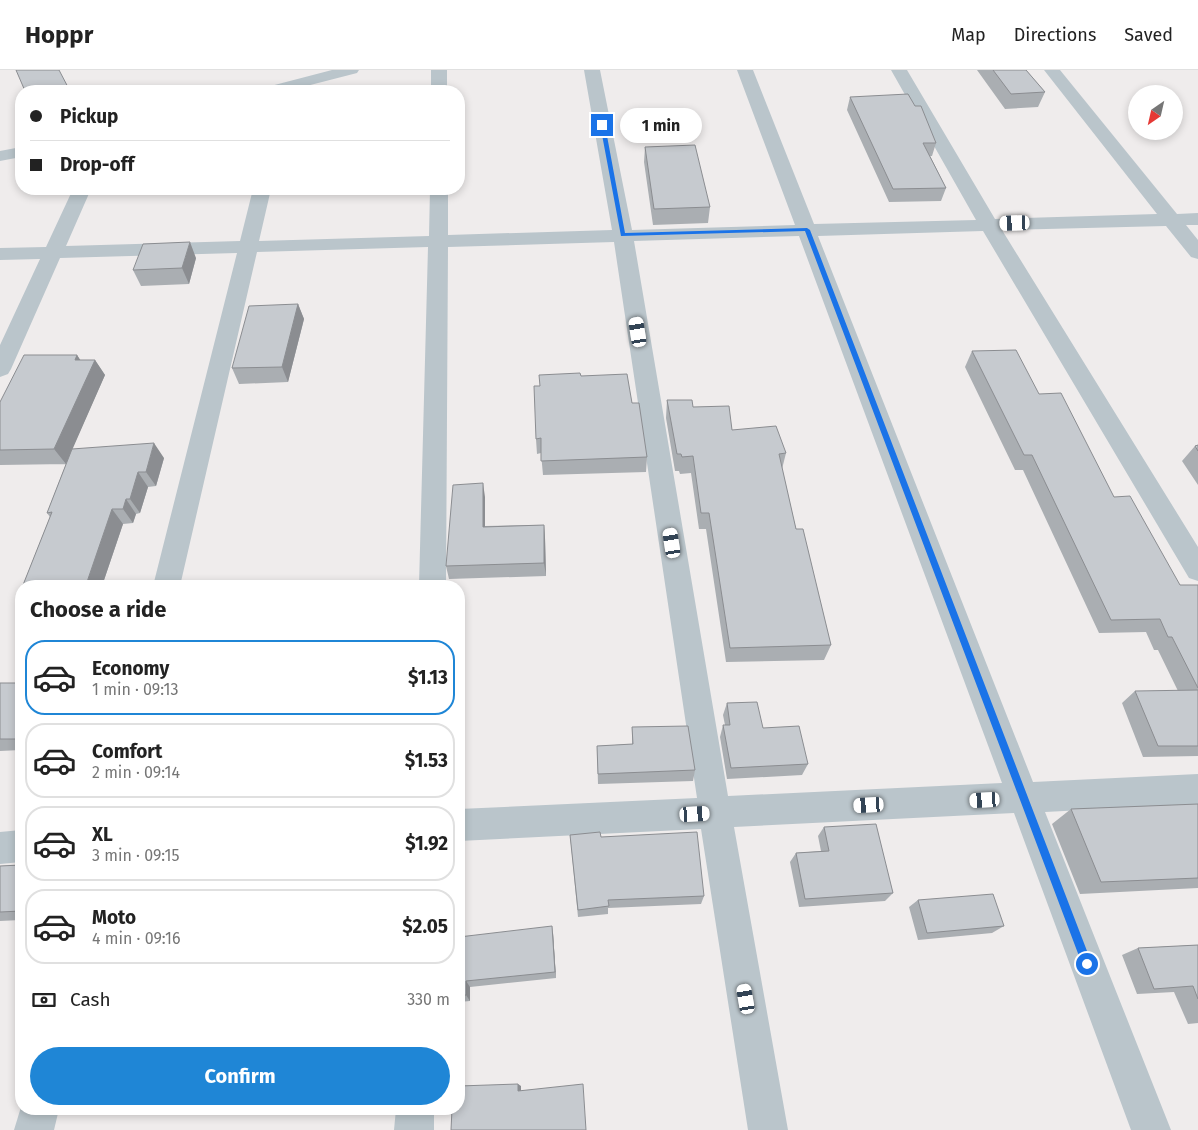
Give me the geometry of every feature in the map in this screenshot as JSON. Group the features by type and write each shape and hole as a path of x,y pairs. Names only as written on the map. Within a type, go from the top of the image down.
{"street":[{"path":"299,85 351,70"},
{"path":"439,70 439,85"},
{"path":"592,70 623,235 715,813 768,1130"},
{"path":"746,70 1151,1130"},
{"path":"899,70 988,224 1198,570"},
{"path":"1052,70 1198,253"},
{"path":"0,156 15,153"},
{"path":"0,369 79,195"},
{"path":"168,580 261,195"},
{"path":"433,580 439,195"},
{"path":"0,254 1198,219"},
{"path":"465,825 1198,789"},
{"path":"0,848 15,847"},
{"path":"34,1130 38,1115"},
{"path":"414,1130 415,1115"}],"building":[{"path":"16,70 59,70 67,85 22,85"},
{"path":"993,70 1026,70 1045,92 1011,94"},
{"path":"908,94 915,106 921,106 936,143 923,143 946,188 893,189 850,97"},
{"path":"695,145 710,207 654,209 645,147"},
{"path":"190,242 182,268 133,270 143,244"},
{"path":"298,304 282,367 232,368 249,306"},
{"path":"1016,350 1039,394 1061,393 1114,497 1130,496 1180,585 1198,585 1198,688 1172,637 1168,637 1160,619 1111,620 1032,455 1024,455 972,351"},
{"path":"24,355 77,355 75,360 95,360 54,449 0,450 0,402"},
{"path":"580,373 581,376 627,374 632,403 639,403 647,457 541,461 541,438 536,439 534,386 540,386 539,375"},
{"path":"667,400 692,400 693,407 729,406 732,430 776,426 786,453 779,454 796,529 803,529 831,645 730,648 709,513 701,513 693,456 682,457 681,454 677,454"},
{"path":"154,443 146,472 138,472 130,499 126,499 123,509 112,509 88,580 25,580 52,512 47,513 72,449"},
{"path":"483,483 483,527 544,525 544,563 446,566 453,485"},
{"path":"0,683 15,683 15,739 0,739"},
{"path":"1198,690 1198,746 1158,746 1135,691"},
{"path":"757,702 763,728 799,726 808,764 731,768 723,725 730,725 727,703"},
{"path":"688,726 695,770 598,774 597,746 633,744 632,727"},
{"path":"1198,804 1198,878 1101,882 1071,809"},
{"path":"876,824 893,893 805,899 796,853 829,851 824,827"},
{"path":"600,832 601,837 697,832 704,896 608,900 609,906 578,910 570,835"},
{"path":"15,865 15,911 0,912 0,866"},
{"path":"993,894 1004,926 927,933 918,900"},
{"path":"552,926 555,972 466,981 465,995 465,936"},
{"path":"1198,945 1198,999 1193,986 1154,989 1138,948"},
{"path":"518,1084 518,1091 583,1084 586,1130 451,1130 452,1115 465,1115 465,1086"}],"route":[{"path":"602,125 623,235 807,230 1087,964"}]}
